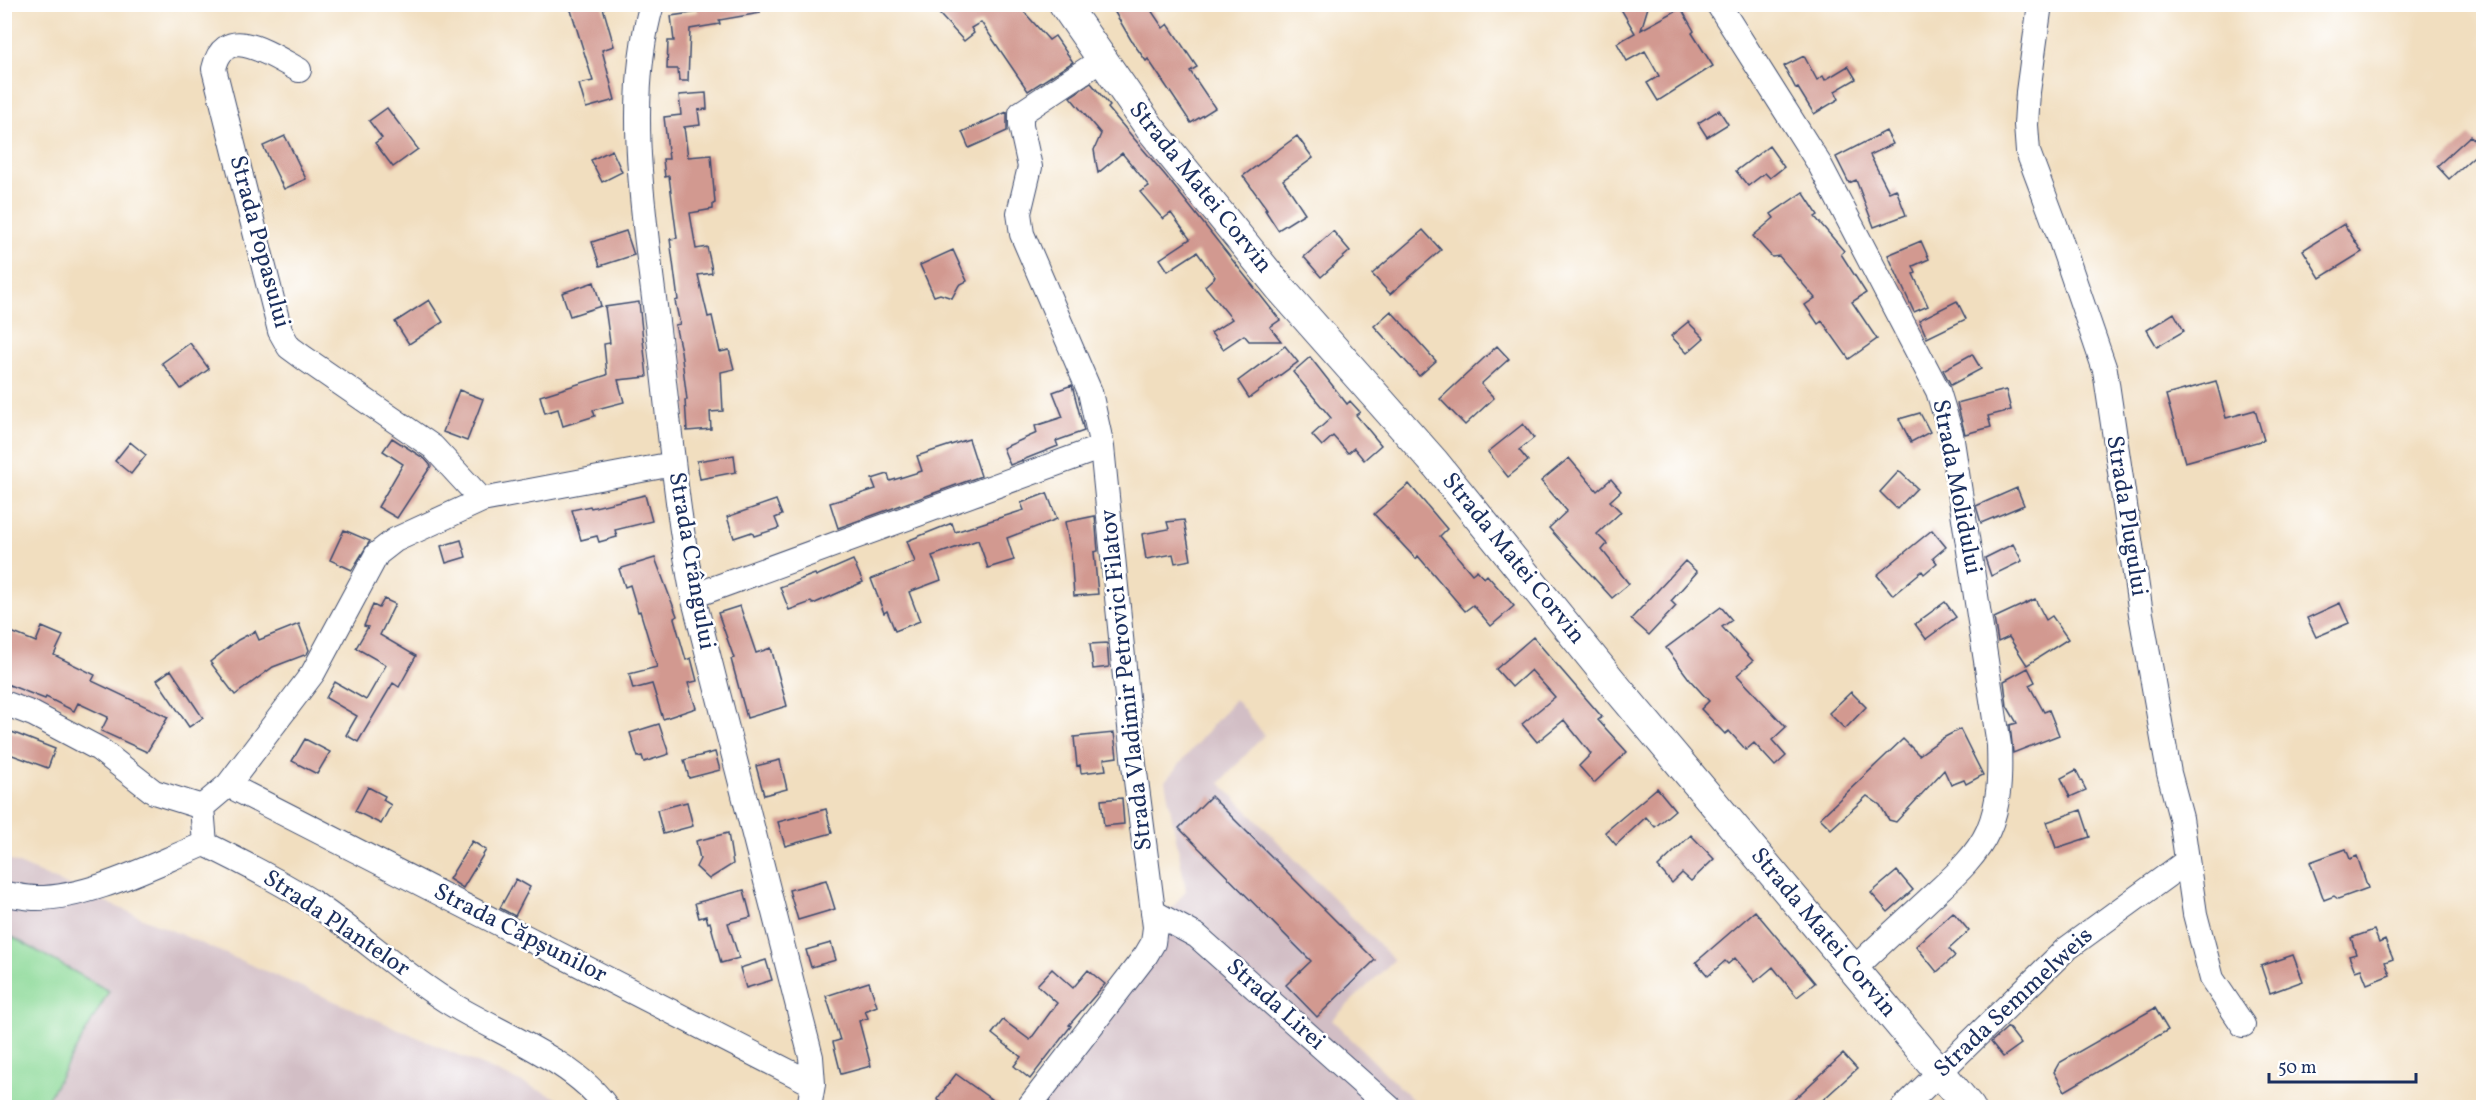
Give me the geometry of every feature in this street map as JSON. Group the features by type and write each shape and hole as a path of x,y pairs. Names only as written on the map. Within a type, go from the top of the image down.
{"main road":[{"name":"Strada Matei Corvin","path":"1064,4 1150,128 1280,288 1434,462 1616,687 1970,1107"}],"street":[{"name":"Strada Crângului","path":"652,4 641,55 640,162 644,219 681,531 693,596 811,1057 813,1084 809,1107"},
{"name":"Strada Molidului","path":"1718,4 1820,165 1938,391 1951,434 1999,745 2000,778 1995,805 1988,831 1976,850 1952,880 1854,969"},
{"name":"Strada Plugului","path":"2040,4 2028,92 2026,125 2028,153 2105,370 2141,614 2195,914 2212,979 2243,1025"},
{"name":"Strada Popasului","path":"299,70 255,47 242,43 229,45 221,52 214,69 280,332 290,347 304,358 434,447 482,500"},
{"name":"Strada Vladimir Petrovici Filatov","path":"1101,60 1021,113 1021,126 1030,167 1019,213 1022,234 1090,392 1102,447 1133,757 1153,912"},
{"path":"693,596 1102,447"},
{"path":"202,807 228,785 313,673 377,554 395,540 482,500 673,464"},
{"path":"4,704 33,714 99,749 154,792 202,807"},
{"name":"Strada Căpșunilor","path":"228,785 813,1084"},
{"path":"4,894 47,897 101,885 205,844 202,807"},
{"name":"Strada Plantelor","path":"205,844 259,871 309,901 451,1004 578,1076 607,1107"},
{"name":"Strada Semmelweis","path":"1903,1107 2065,950 2187,861"},
{"path":"1028,1107 1146,955 1153,943 1153,912"},
{"name":"Strada Lirei","path":"1153,912 1197,936 1390,1107"}],"shaded area":[{"path":"1235,699 1264,735 1220,783 1394,960 1332,1020 1420,1107 1020,1108 1186,890 1165,781"},
{"path":"5,858 578,1107 5,1107"}],"green space":[{"path":"5,933 109,991 43,1107 5,1107"}],"building":[{"path":"569,4 602,4 614,46 602,50 615,100 586,108 579,84 593,81"},
{"path":"697,4 760,4 760,13 719,20 720,24 690,29 688,81 679,81 678,69 667,69 668,41 674,41 671,16 698,12"},
{"path":"930,4 1017,4 1049,40 1055,36 1073,62 1028,91 981,22 971,28 974,33 964,41"},
{"path":"1110,4 1147,4 1163,28 1168,24 1197,67 1190,71 1215,108 1191,123 1148,59 1146,61 1131,40"},
{"path":"1618,4 1649,4 1641,30 1681,8 1694,31 1692,33 1713,66 1658,101 1647,83 1659,76 1645,51 1627,61 1617,43 1635,33"},
{"path":"1804,56 1817,80 1823,76 1825,80 1848,66 1856,79 1835,91 1839,99 1814,114 1798,88 1796,89 1784,66"},
{"path":"1091,83 1110,106 1108,108 1165,175 1280,320 1270,327 1281,341 1249,341 1244,335 1223,349 1211,333 1232,319 1205,286 1215,277 1197,252 1168,271 1160,259 1190,239 1171,213 1163,219 1140,192 1149,186 1122,153 1098,173 1094,150 1101,134 1070,97"},
{"path":"706,93 707,109 698,110 700,125 684,127 688,157 711,155 715,203 713,209 690,213 696,249 707,247 711,265 712,273 698,275 708,317 712,316 720,352 729,350 734,369 721,372 723,411 710,412 711,429 687,431 685,400 687,400 681,351 675,325 680,324 675,301 678,300 670,239 677,238 669,176 665,177 663,159 669,159 664,117 681,115 679,95"},
{"path":"387,108 418,149 393,167 375,143 382,138 369,121"},
{"path":"1719,110 1728,124 1707,137 1698,123"},
{"path":"1007,112 1007,131 969,148 962,132"},
{"path":"1886,131 1893,144 1870,155 1889,192 1896,189 1906,215 1874,227 1856,180 1849,183 1836,157"},
{"path":"285,136 306,179 284,189 263,146"},
{"path":"1297,136 1313,158 1283,180 1305,213 1278,230 1265,210 1267,209 1243,176"},
{"path":"2470,136 2482,149 2449,179 2437,166"},
{"path":"1769,146 1784,167 1770,178 1765,173 1748,186 1736,171"},
{"path":"612,150 622,172 602,182 591,160"},
{"path":"1803,192 1818,215 1815,217 1844,251 1841,254 1866,293 1852,302 1877,339 1849,359 1822,321 1818,324 1805,305 1815,298 1779,256 1772,257 1753,236 1774,218 1771,214"},
{"path":"2344,224 2362,252 2320,278 2303,250"},
{"path":"1423,230 1441,250 1390,294 1372,274"},
{"path":"626,231 634,255 600,266 592,242"},
{"path":"1333,231 1350,251 1321,277 1304,257"},
{"path":"1921,241 1929,259 1913,266 1916,273 1913,274 1928,306 1914,312 1888,255"},
{"path":"953,250 967,281 959,285 952,298 940,294 934,296 920,265"},
{"path":"594,282 601,306 570,316 562,293"},
{"path":"429,300 443,322 409,344 395,322"},
{"path":"1957,301 1966,319 1927,338 1919,320"},
{"path":"639,302 647,377 618,380 624,402 593,410 595,416 563,426 558,409 545,413 540,396 607,375 604,344 610,343 605,307"},
{"path":"1391,311 1436,361 1419,376 1374,326"},
{"path":"2174,313 2184,331 2157,347 2147,330"},
{"path":"1688,322 1704,338 1687,353 1671,336"},
{"path":"190,343 209,369 181,389 162,363"},
{"path":"1285,346 1298,362 1249,398 1238,381"},
{"path":"1497,346 1509,359 1481,384 1494,398 1465,425 1440,399"},
{"path":"1972,354 1981,369 1951,385 1943,370"},
{"path":"1310,357 1347,404 1350,401 1360,412 1356,415 1381,445 1364,460 1354,448 1348,453 1333,436 1322,446 1312,435 1331,418 1293,372"},
{"path":"2216,381 2226,418 2255,410 2264,440 2185,462 2166,395"},
{"path":"1072,385 1084,431 1056,441 1058,446 1010,465 1003,448 1037,433 1035,426 1063,417 1053,392"},
{"path":"459,390 483,399 467,441 443,432"},
{"path":"2006,390 2011,410 1988,416 1991,427 1965,434 1957,403"},
{"path":"1920,413 1930,432 1911,442 1899,419"},
{"path":"1523,424 1534,438 1519,450 1528,461 1508,477 1488,452"},
{"path":"392,438 425,459 431,466 397,518 378,507 403,464 383,451"},
{"path":"969,439 981,476 838,528 830,503 876,489 872,479 888,474 890,481 922,471 917,456"},
{"path":"130,442 146,455 131,474 115,461"},
{"path":"734,455 736,472 700,479 697,461"},
{"path":"1569,458 1597,491 1611,479 1621,491 1610,501 1621,512 1597,534 1607,544 1602,550 1629,584 1612,598 1549,528 1567,511 1541,481"},
{"path":"1899,471 1917,488 1897,509 1880,492"},
{"path":"1409,484 1447,529 1440,536 1472,574 1477,570 1484,578 1487,575 1514,606 1491,626 1473,605 1465,611 1418,556 1416,559 1374,514"},
{"path":"2017,488 2024,505 1981,523 1976,506"},
{"path":"1047,493 1057,519 1007,538 1014,560 988,568 978,540 932,556 941,580 909,592 920,621 895,631 887,611 884,613 871,579 915,562 907,541 952,523 955,532 1024,510 1021,503"},
{"path":"645,495 652,521 615,530 617,537 599,542 597,536 581,540 572,510 590,506 591,508"},
{"path":"776,500 782,515 775,518 779,528 754,536 752,532 734,538 727,517"},
{"path":"1095,516 1098,551 1094,552 1098,594 1074,596 1071,553 1065,522"},
{"path":"1184,520 1191,560 1175,563 1173,554 1146,559 1142,534 1169,529 1167,522"},
{"path":"344,530 370,541 352,570 330,560"},
{"path":"1932,530 1946,547 1933,558 1937,563 1924,574 1922,571 1893,595 1877,575"},
{"path":"461,540 466,557 446,563 441,546"},
{"path":"2013,544 2022,561 1991,576 1985,558"},
{"path":"655,558 677,616 674,618 686,660 691,658 697,681 688,683 696,708 663,719 652,684 633,689 629,674 657,667 630,585 625,587 619,569"},
{"path":"853,560 863,582 813,604 811,602 789,610 780,587 815,574 816,576"},
{"path":"1685,561 1697,572 1671,601 1676,606 1649,635 1631,619"},
{"path":"384,599 395,604 380,635 416,656 399,687 393,683 358,742 346,735 357,716 326,698 335,682 366,700 386,665 356,648 368,627 364,626 373,605 379,608"},
{"path":"2035,599 2046,620 2052,616 2068,639 2027,665 2009,637 1998,642 1994,618"},
{"path":"1945,602 1956,617 1926,639 1915,624"},
{"path":"2340,603 2349,623 2316,637 2307,618"},
{"path":"740,606 756,653 771,648 787,706 747,718 731,659 734,658 718,613"},
{"path":"1721,607 1732,620 1722,627 1753,661 1737,675 1786,727 1772,740 1786,756 1775,766 1754,743 1746,750 1729,731 1725,734 1701,709 1709,701 1666,648"},
{"path":"299,624 309,650 307,654 273,667 235,695 210,662 238,640 255,631 259,640"},
{"path":"42,627 63,636 54,655 95,675 92,681 168,717 147,752 101,731 108,717 78,703 74,711 46,697 45,699 4,683 4,629 36,642"},
{"path":"1533,637 1602,717 1598,720 1627,752 1594,783 1579,766 1591,754 1564,720 1537,742 1522,724 1555,697 1531,670 1512,687 1496,669"},
{"path":"1107,643 1109,667 1093,669 1090,644"},
{"path":"2028,668 2035,682 2029,685 2044,712 2049,710 2059,735 2013,753 2010,725 2017,723 2007,706 2004,681"},
{"path":"171,670 203,718 189,727 157,680"},
{"path":"1851,692 1866,707 1845,729 1829,713"},
{"path":"659,724 669,754 644,762 642,756 638,757 630,733"},
{"path":"4,729 55,749 48,768 4,752"},
{"path":"1960,729 1983,775 1966,784 1964,780 1951,785 1944,770 1896,822 1889,820 1880,805 1867,796 1831,829 1820,818 1903,739 1919,755"},
{"path":"1114,733 1117,757 1104,759 1106,770 1081,773 1080,765 1077,766 1074,737"},
{"path":"305,739 330,752 317,774 292,761"},
{"path":"715,752 720,770 689,778 684,760"},
{"path":"780,760 787,789 764,795 756,766"},
{"path":"2076,770 2086,790 2070,797 2061,778"},
{"path":"368,787 385,796 383,800 391,805 381,824 355,811"},
{"path":"1657,788 1675,810 1655,827 1646,817 1616,845 1605,832"},
{"path":"1211,796 1375,960 1317,1017 1286,985 1311,961 1179,828"},
{"path":"1122,798 1124,824 1104,826 1101,800"},
{"path":"687,802 693,826 663,834 657,810"},
{"path":"826,809 832,833 785,846 778,822"},
{"path":"2081,810 2090,837 2056,848 2047,822"},
{"path":"728,833 733,864 709,879 696,867 700,859 696,841"},
{"path":"1691,835 1714,859 1691,881 1682,873 1672,883 1658,867"},
{"path":"472,841 486,850 463,888 449,879"},
{"path":"2346,849 2350,859 2357,856 2368,888 2338,899 2334,896 2324,900 2310,862"},
{"path":"1897,871 1913,890 1888,912 1871,893"},
{"path":"516,879 530,887 515,916 500,908"},
{"path":"826,880 835,909 798,920 789,890"},
{"path":"744,890 751,917 728,923 739,958 721,963 710,922 708,923 706,916 699,918 695,903"},
{"path":"1755,911 1815,983 1797,997 1773,967 1755,982 1735,958 1728,964 1725,961 1708,976 1696,962"},
{"path":"1953,912 1969,931 1949,949 1955,956 1937,972 1916,946"},
{"path":"2374,930 2379,943 2385,940 2393,959 2385,962 2390,975 2367,984 2361,969 2355,971 2349,956 2356,954 2351,938"},
{"path":"831,943 836,960 811,967 806,950"},
{"path":"2293,955 2303,981 2270,993 2261,966"},
{"path":"766,960 772,980 746,988 740,968"},
{"path":"1052,969 1073,988 1088,970 1105,984 1069,1025 1071,1026 1030,1079 1014,1066 1021,1057 992,1034 1003,1020 1030,1040 1057,1003 1037,985"},
{"path":"869,982 877,1006 865,1011 868,1018 859,1021 871,1066 841,1074 833,1042 840,1040 826,996"},
{"path":"2155,1008 2168,1030 2065,1091 2054,1072 2059,1063"},
{"path":"2008,1027 2021,1044 2003,1057 1991,1042"},
{"path":"1843,1054 1857,1069 1815,1107 1786,1107"},
{"path":"956,1074 1002,1107 948,1107 937,1099"}]}
